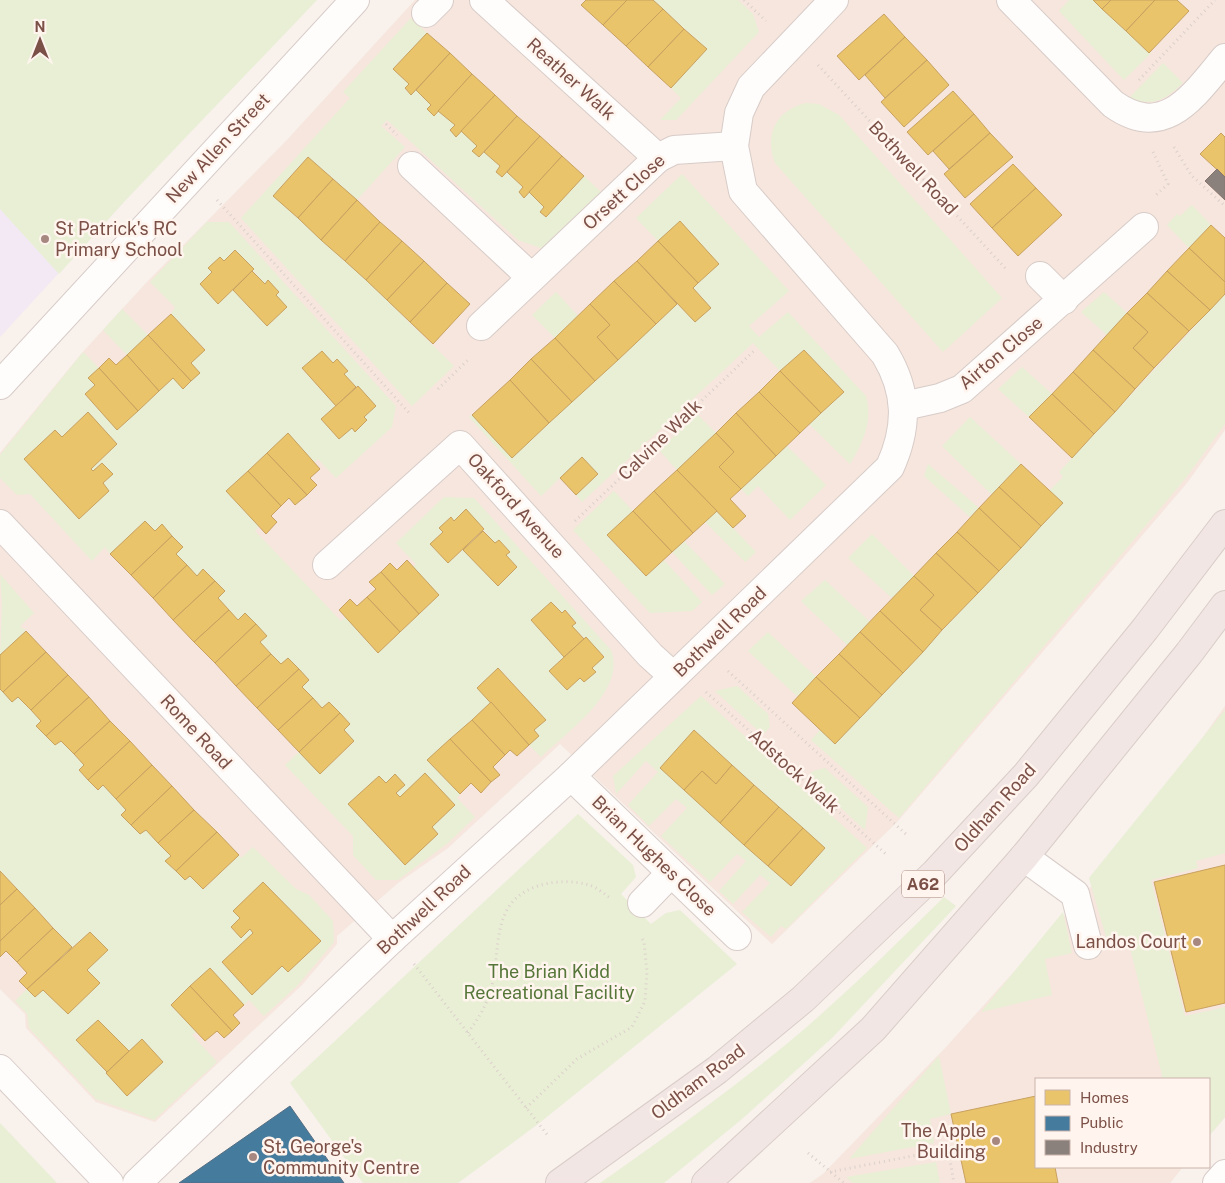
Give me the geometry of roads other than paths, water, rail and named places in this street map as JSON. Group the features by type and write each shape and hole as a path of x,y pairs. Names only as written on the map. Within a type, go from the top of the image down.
{"highway":[{"name":"Oldham Road","path":"560,1183 716,1070 802,999 935,873 1026,775 1146,629 1225,524"},
{"path":"706,1183 873,1029 1024,857 1189,653 1225,605"}],"street":[{"name":"New Allen Street","path":"0,384 355,0"},
{"name":"Reather Walk","path":"484,0 658,158"},
{"name":"Bothwell Road","path":"137,1183 392,939 571,776 890,467 900,442 904,406 899,382 886,354 743,191 734,146 739,113 751,87 834,0"},
{"path":"1011,0 1113,104 1128,114 1142,119 1165,115 1186,104 1225,58"},
{"name":"Orsett Close","path":"478,339 531,277 658,158 674,150 734,146"},
{"path":"412,166 531,277"},
{"name":"Airton Close","path":"904,406 940,398 962,389 1144,228"},
{"path":"1040,276 1064,300"},
{"name":"Oakford Avenue","path":"328,565 460,444 650,655 673,676"},
{"name":"Rome Road","path":"0,524 392,939"},
{"name":"Brian Hughes Close","path":"571,776 737,936"},
{"path":"1024,857 1075,894 1088,946"},
{"path":"642,903 671,873"},
{"path":"0,1069 109,1183"},
{"path":"1218,1183 1225,1174"}],"place":[{"name":"St Patrick's RC Primary School","path":"45,239"},
{"name":"Landos Court","path":"1197,942"},
{"name":"The Apple Building","path":"996,1141"},
{"name":"St. George's Community Centre","path":"253,1157"}],"park label":[{"name":"The Brian Kidd Recreational Facility","path":"549,982"}]}
